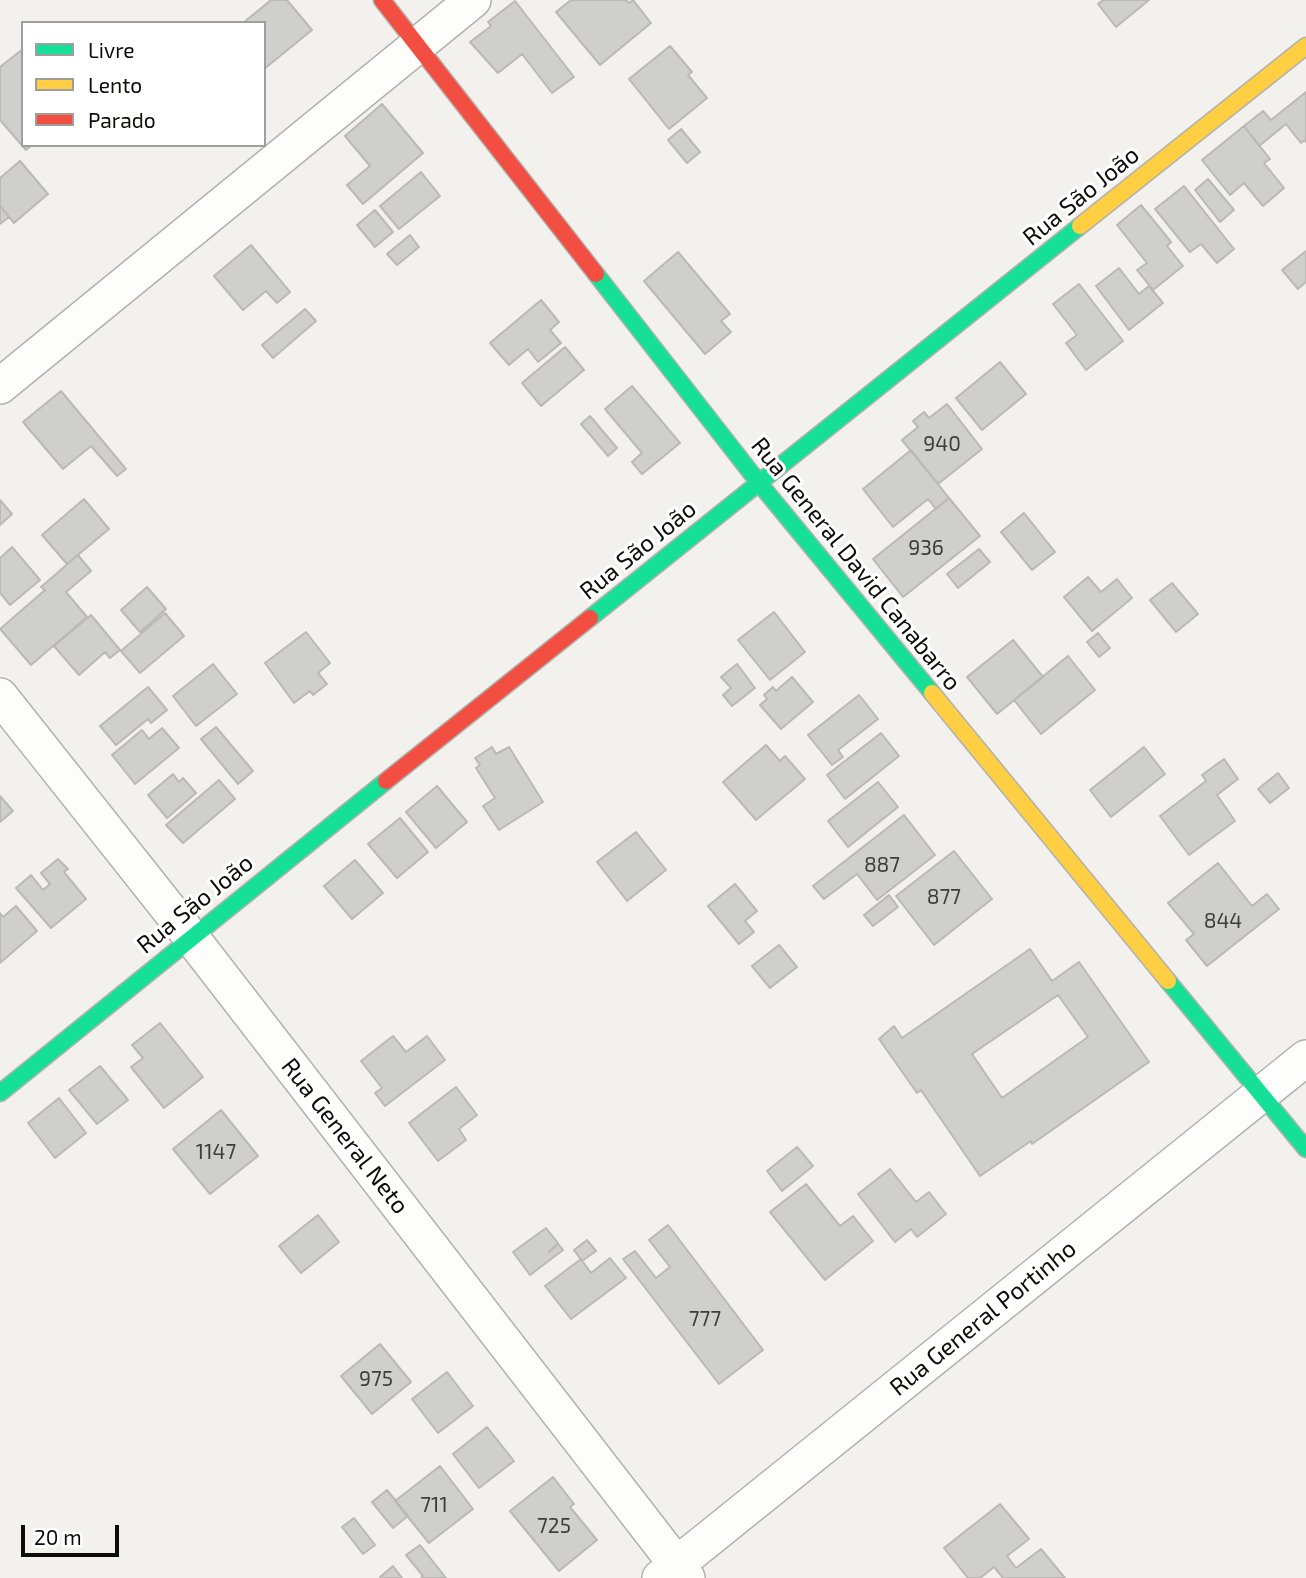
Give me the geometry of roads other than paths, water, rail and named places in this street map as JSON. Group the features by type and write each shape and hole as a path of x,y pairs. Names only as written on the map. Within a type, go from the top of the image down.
{"street":[{"name":"Rua General David Canabarro","path":"382,0 759,483 1306,1149"},
{"path":"0,386 473,0"},
{"name":"Rua São João","path":"0,1093 191,937 1306,46"},
{"name":"Rua General Neto","path":"0,696 191,937 674,1574"},
{"name":"Rua General Portinho","path":"674,1574 1306,1058"}]}
